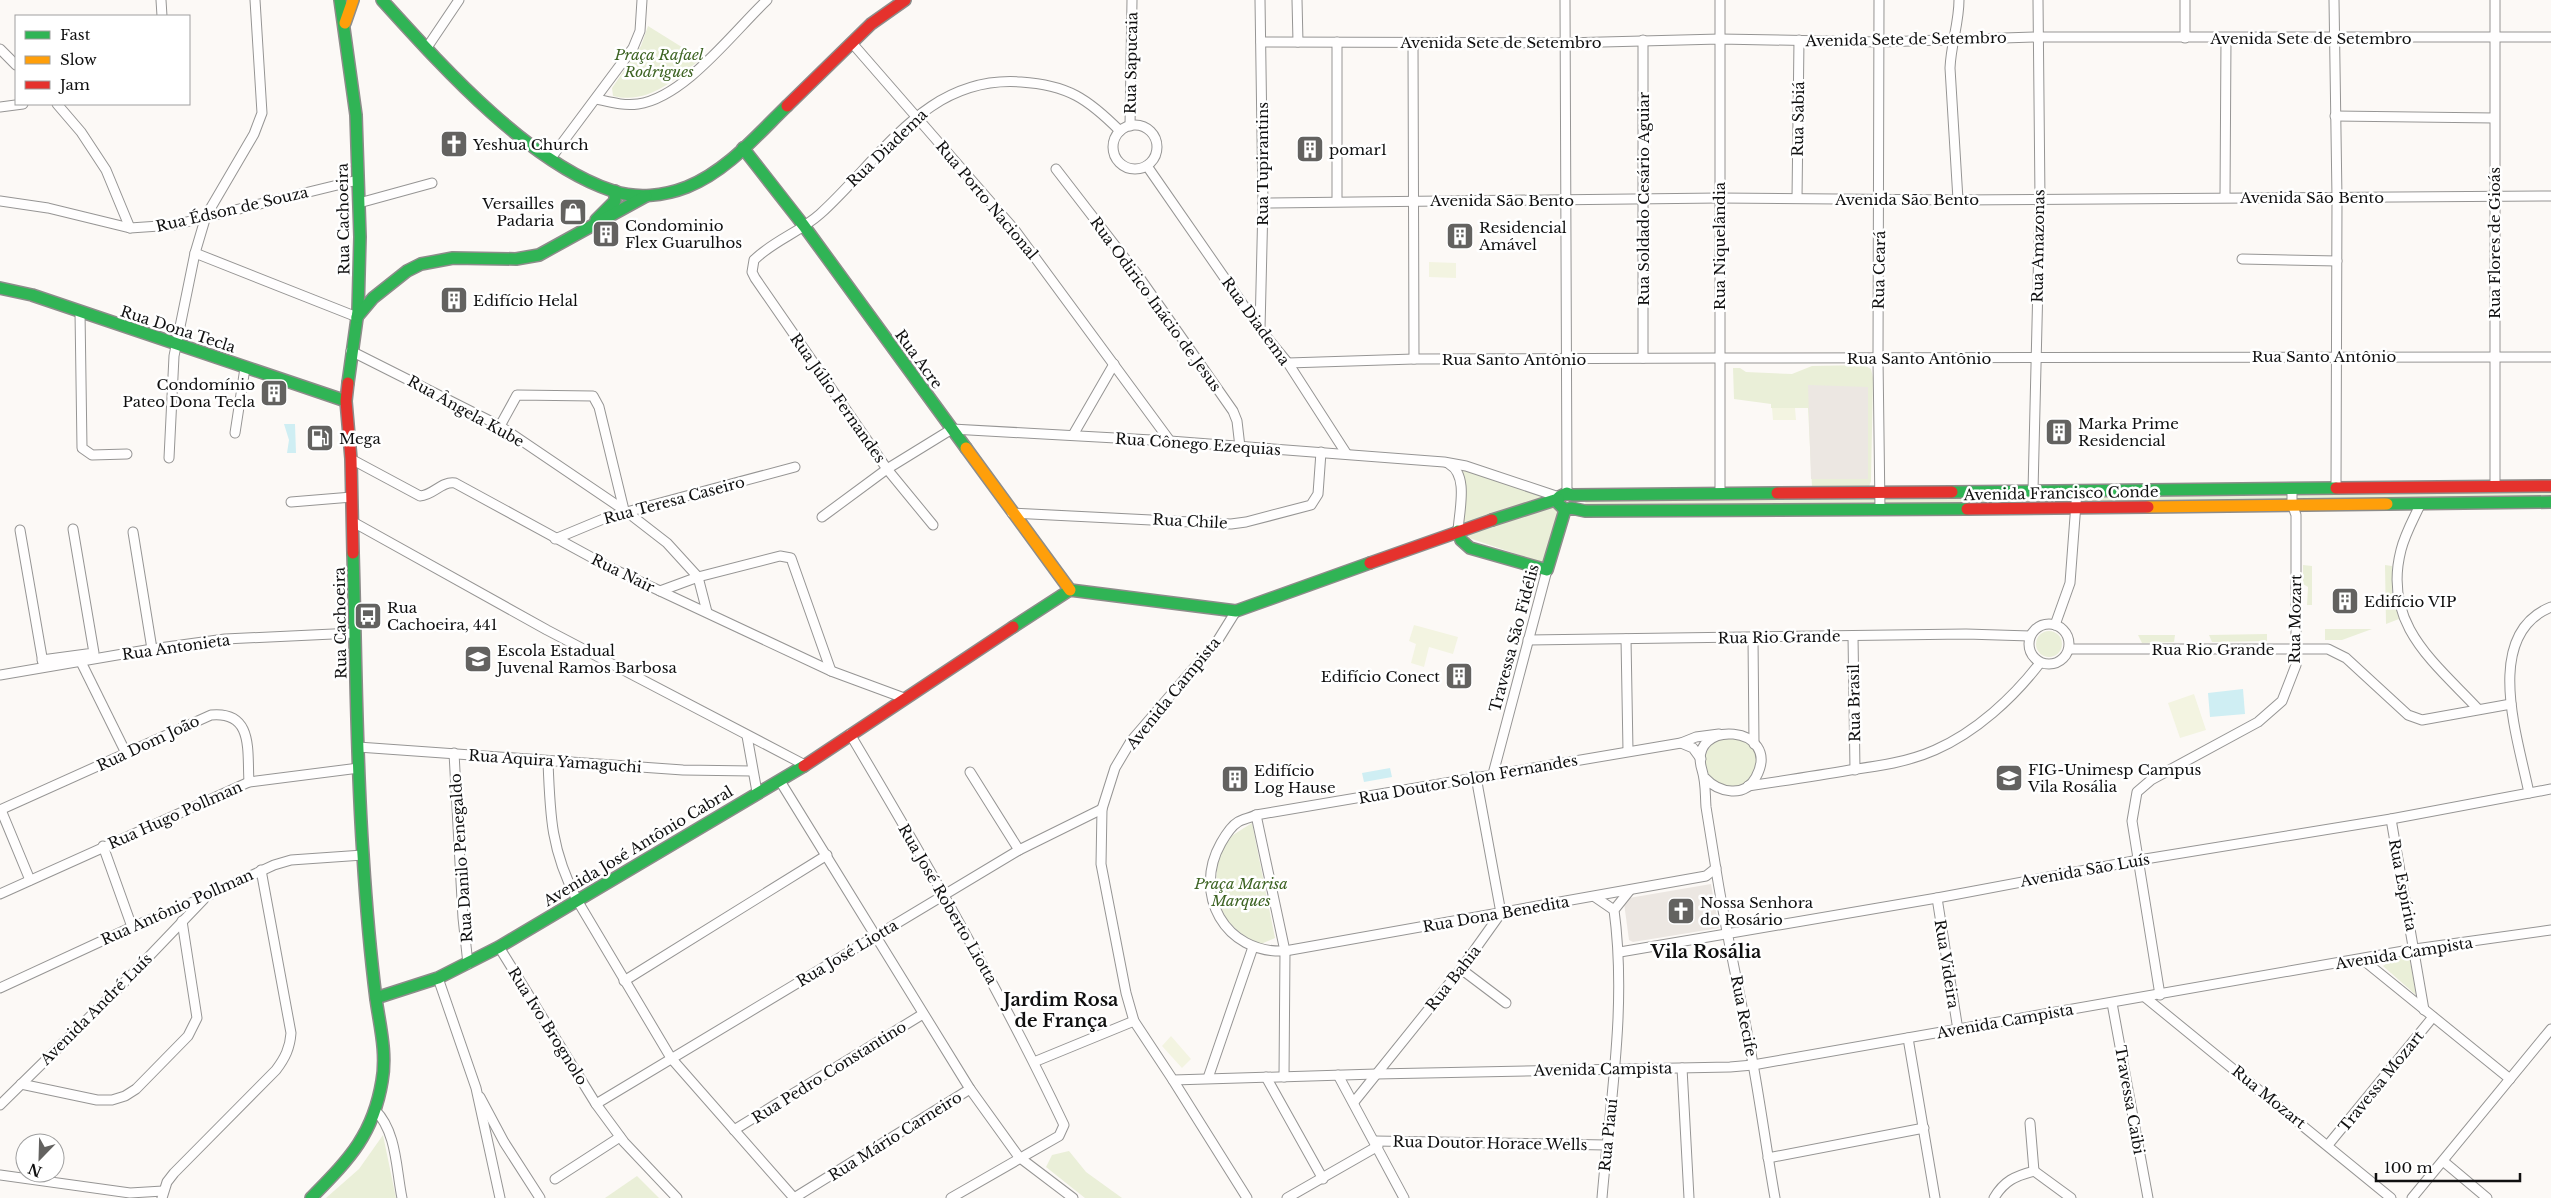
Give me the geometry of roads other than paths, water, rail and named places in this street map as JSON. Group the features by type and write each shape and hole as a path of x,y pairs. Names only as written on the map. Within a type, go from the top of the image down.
{"street":[{"path":"161,0 162,15"},
{"path":"169,458 174,356 195,253 206,216 254,134 262,113 255,0"},
{"name":"Rua Cachoeira","path":"311,1198 350,1158 363,1140 375,1110 382,1082 385,1055 376,998 362,855 354,632 351,459 346,401 351,351 357,317 360,238 356,115 345,23 340,0"},
{"name":"Rua Cachoeira","path":"345,23 353,0"},
{"path":"382,0 426,49 488,109 551,158 588,180 615,191 646,196"},
{"path":"426,49 459,0"},
{"path":"551,158 633,48 640,31 642,0"},
{"path":"596,99 620,104 638,104 671,90 697,70 767,0"},
{"path":"195,253 357,317 373,298 407,271 421,264 453,258 516,259 539,255 646,196 690,187 708,178 743,148 873,23 905,0"},
{"name":"Rua Sapucaia","path":"1130,126 1132,0"},
{"name":"Rua Tupirantins","path":"1260,0 1263,203 1260,329"},
{"path":"1297,0 1298,42"},
{"path":"1564,496 1567,359 1565,0"},
{"name":"Rua Niquelândia","path":"1720,0 1720,493"},
{"name":"Rua Ceará","path":"1879,0 1880,198 1878,359 1880,509"},
{"path":"1958,200 1950,68 1953,40 1958,24 1959,0"},
{"name":"Rua Amazonas","path":"2033,491 2040,199 2038,0"},
{"path":"2185,0 2185,38"},
{"path":"2334,0 2337,198 2336,488"},
{"name":"Rua Flores de Gioás","path":"2495,0 2493,357 2495,486"},
{"name":"Avenida Sete de Setembro","path":"1261,42 1564,43 1720,39 1880,42 2037,37 2551,37"},
{"path":"2225,197 2226,38"},
{"name":"Rua Soldado Cesário Aguiar","path":"1643,40 1643,358"},
{"name":"Rua Sabiá","path":"1797,198 1799,40"},
{"path":"1337,42 1337,201"},
{"name":"Rua Porto Nacional","path":"852,43 1014,229 1170,441"},
{"path":"1413,43 1414,360"},
{"path":"0,49 15,64"},
{"name":"Rua Diadema","path":"752,265 759,255 819,215 916,116 942,98 962,89 1007,80 1032,82 1058,88 1078,95 1095,106 1120,131"},
{"path":"0,107 15,105"},
{"path":"58,105 81,132 106,170 130,228"},
{"path":"2335,116 2494,118"},
{"path":"1130,126 1145,128 1155,139 1156,154 1147,166 1133,170 1119,164 1113,151 1113,144 1120,131 1130,126"},
{"name":"Rua Acre","path":"743,148 804,226 1070,590"},
{"name":"Rua Diadema","path":"1147,166 1260,329 1288,363 1346,453"},
{"name":"Rua Odirico Inácio de Jesus","path":"1056,169 1137,274 1230,406 1237,421 1240,447"},
{"name":"Rua Édson de Souza","path":"0,201 48,208 130,228 160,227 358,180"},
{"path":"359,203 432,183"},
{"path":"593,226 599,216 616,199 615,191"},
{"name":"Avenida São Bento","path":"1263,203 1719,198 1958,200 2551,196"},
{"path":"2242,259 2337,260"},
{"name":"Rua Júlio Fernandes","path":"752,265 755,278 887,470 933,525"},
{"name":"Rua Dona Tecla","path":"0,288 32,295 346,401"},
{"path":"80,312 82,448 92,455 127,454"},
{"name":"Rua Ângela Kube","path":"351,351 500,426 626,511 667,543 698,577"},
{"name":"Rua Santo Antônio","path":"1288,363 1643,358 2551,357"},
{"path":"1073,436 1114,364"},
{"path":"235,433 245,368"},
{"path":"500,426 517,395 593,396 599,407 626,511"},
{"path":"822,518 887,470 952,429"},
{"name":"Rua Cônego Ezequias","path":"952,429 1170,441 1444,462 1466,466 1564,496"},
{"name":"Rua Chile","path":"1012,513 1231,524 1246,522 1311,505 1318,494 1321,452"},
{"name":"Rua Nair","path":"351,459 420,496 430,493 443,484 455,483 555,539 660,590 831,671 904,698"},
{"path":"1444,462 1457,470 1460,479 1458,531 1461,540 1470,548"},
{"name":"Rua Teresa Caseiro","path":"555,539 626,511 795,467"},
{"name":"Avenida Francisco Conde","path":"1404,551 1564,496 2551,486"},
{"name":"Rua Mozart","path":"2160,995 2132,821 2137,792 2151,780 2258,722 2282,701 2296,665 2296,515 2292,504 2292,488"},
{"path":"2056,625 2070,583 2077,490"},
{"name":"Travessa São Fidélis","path":"1493,774 1547,570 1568,509 1575,504 1564,496"},
{"path":"291,502 352,497"},
{"name":"Avenida Francisco Conde","path":"1568,509 1585,511 2076,508 2551,502"},
{"path":"2420,505 2404,538 2398,565 2397,580 2406,625 2422,650 2478,709"},
{"path":"353,522 547,630 805,766"},
{"path":"20,530 43,664 94,653 73,528"},
{"path":"133,532 152,649"},
{"path":"1070,590 1236,611 1404,551 1444,543 1470,548 1547,570"},
{"path":"660,590 698,577 780,556 791,558 831,671"},
{"path":"698,577 706,612"},
{"name":"Avenida José Antônio Cabral","path":"376,998 438,978 499,947 757,792 805,766 904,698 1070,590"},
{"path":"2529,793 2511,704 2511,659 2514,645 2528,621 2539,612 2551,607"},
{"name":"Avenida Campista","path":"1236,611 1218,640 1131,742 1115,768 1102,809 1101,864 1134,1021 1173,1080 1338,1074 1753,1065 2146,998 2415,949 2551,930"},
{"path":"2044,624 2056,625 2065,632 2069,643 2067,654 2058,663 2046,665 2040,663 2034,659 2029,648 2030,636 2044,624"},
{"name":"Rua Antonieta","path":"0,675 43,664 81,662 152,649 225,639 354,632"},
{"name":"Rua Brasil","path":"1853,636 1855,770"},
{"name":"Rua Rio Grande","path":"1528,640 2030,636"},
{"path":"1748,786 1755,780 1760,762 1754,744 1753,638"},
{"path":"1626,640 1628,751"},
{"name":"Rua Rio Grande","path":"2069,649 2328,649 2338,652 2408,715 2415,718 2422,720 2511,704"},
{"path":"81,662 126,753"},
{"path":"1754,744 1738,733 1719,734 1710,740 1704,748 1701,759 1701,769 1706,778 1720,790 1730,792 1748,786 1905,761 1935,750 1960,736 2015,692 2040,663"},
{"name":"Rua Dom João","path":"0,810 198,719 218,715 230,716 240,722 245,733 250,782"},
{"path":"1738,733 1754,719"},
{"name":"Rua José Roberto Liotta","path":"850,734 945,894 1034,1062 1064,1125 1059,1136 1019,1157"},
{"name":"Rua Doutor Solon Fernandes","path":"1256,816 1681,743 1696,737 1719,734"},
{"path":"747,736 757,792"},
{"path":"1681,743 1693,748 1701,759"},
{"name":"Rua Aquira Yamaguchi","path":"358,747 683,770 752,771"},
{"name":"Rua Danilo Penegaldo","path":"454,753 463,918 468,964"},
{"path":"548,761 550,821 555,847 564,874 577,900 671,1058 794,1198"},
{"name":"Rua Hugo Pollman","path":"0,894 103,846 250,782 359,768"},
{"path":"970,772 1019,850"},
{"path":"1476,777 1501,913"},
{"name":"Rua Recife","path":"1706,778 1706,805 1718,881 1753,1065 1775,1198"},
{"path":"780,781 970,1089 1019,1157 1073,1198"},
{"name":"Avenida São Luís","path":"1620,952 1937,898 2139,860 2391,819 2551,789"},
{"path":"1706,805 1720,790"},
{"name":"Rua José Liotta","path":"596,1104 1019,850 1102,809"},
{"path":"0,810 30,880"},
{"path":"1284,1077 1285,952 1256,816 1236,822 1224,836 1215,853 1210,878 1213,906 1221,921 1235,937 1253,947 1269,952 1285,952"},
{"name":"Rua Espírita","path":"2391,819 2415,949 2424,1010"},
{"path":"103,846 132,927"},
{"name":"Rua Antônio Pollman","path":"0,988 132,927 191,906 205,897 262,870 291,860 362,855"},
{"path":"624,981 827,855"},
{"name":"Rua Dona Benedita","path":"1285,952 1706,876 1716,868"},
{"path":"0,1175 130,1193 162,1195 174,1173 276,1070 285,1057 290,1044 291,1033 262,870"},
{"path":"1706,876 1718,881"},
{"path":"1595,897 1614,910 1630,890"},
{"name":"Rua Videira","path":"1937,898 1958,1030"},
{"name":"Avenida André Luís","path":"0,1105 182,921 191,906"},
{"name":"Rua Piauí","path":"1602,1198 1614,1069 1620,952 1614,910"},
{"name":"Rua Bahia","path":"1354,1102 1461,969 1501,913"},
{"path":"21,1084 97,1100 112,1100 130,1092 188,1036 197,1018 182,921"},
{"name":"Rua Ivo Brognolo","path":"499,947 596,1104 620,1137 677,1198"},
{"path":"1208,1078 1253,947"},
{"path":"2362,959 2510,1079"},
{"path":"1461,969 1506,1003"},
{"path":"438,978 476,1088 500,1198"},
{"name":"Rua Mozart","path":"2146,998 2391,1198"},
{"name":"Travessa Caibi","path":"2112,1003 2148,1198"},
{"name":"Rua Pedro Constantino","path":"734,1130 923,1014"},
{"name":"Travessa Mozart","path":"2328,1145 2433,1016"},
{"path":"1034,1062 1134,1021"},
{"path":"2412,1198 2510,1079 2547,1041 2551,1029"},
{"path":"1908,1038 1935,1198"},
{"path":"1682,1068 1688,1198"},
{"path":"1338,1074 1404,1198"},
{"path":"1266,1077 1323,1179"},
{"path":"1173,1080 1247,1198"},
{"path":"476,1088 504,1142 540,1198"},
{"name":"Rua Mário Carneiro","path":"794,1198 970,1089"},
{"path":"375,1110 385,1120 390,1131 402,1198"},
{"path":"2030,1124 2034,1171 2071,1198"},
{"path":"1768,1158 1924,1128"},
{"path":"555,1179 620,1137"},
{"path":"1287,1198 1323,1179 1376,1144"},
{"name":"Rua Doutor Horace Wells","path":"1376,1144 1606,1144"},
{"path":"951,1198 1019,1157"},
{"path":"2443,1161 2486,1198"},
{"path":"1994,1198 2004,1183 2013,1177 2034,1171"}],"water":[{"path":"284,424 295,424 296,453 287,453 289,440"},
{"path":"2243,689 2245,714 2210,717 2208,693"},
{"path":"1390,768 1392,777 1364,782 1362,773"}],"place":[{"name":"Yeshua Church","path":"454,144"},
{"name":"pomar1","path":"1310,149"},
{"name":"Versailles Padaria","path":"573,212"},
{"name":"Condominio Flex Guarulhos","path":"606,234"},
{"name":"Residencial Amável","path":"1460,236"},
{"name":"Edifício Helal","path":"454,300"},
{"name":"Condomínio Pateo Dona Tecla","path":"274,393"},
{"name":"Marka Prime Residencial","path":"2059,432"},
{"name":"Mega","path":"320,438"},
{"name":"Edifício VIP","path":"2345,601"},
{"name":"Rua Cachoeira, 441","path":"368,616"},
{"name":"Escola Estadual Juvenal Ramos Barbosa","path":"478,659"},
{"name":"Edifício Conect","path":"1459,676"},
{"name":"FIG-Unimesp Campus Vila Rosália","path":"2009,778"},
{"name":"Edifício Log Hause","path":"1235,779"},
{"name":"Nossa Senhora do Rosário","path":"1681,911"}],"district":[{"name":"Vila Rosália","path":"1706,952"},
{"name":"Jardim Rosa de França","path":"1061,1010"}],"park label":[{"name":"Praça Rafael Rodrigues","path":"659,62"},
{"name":"Praça Marisa Marques","path":"1241,892"}]}
